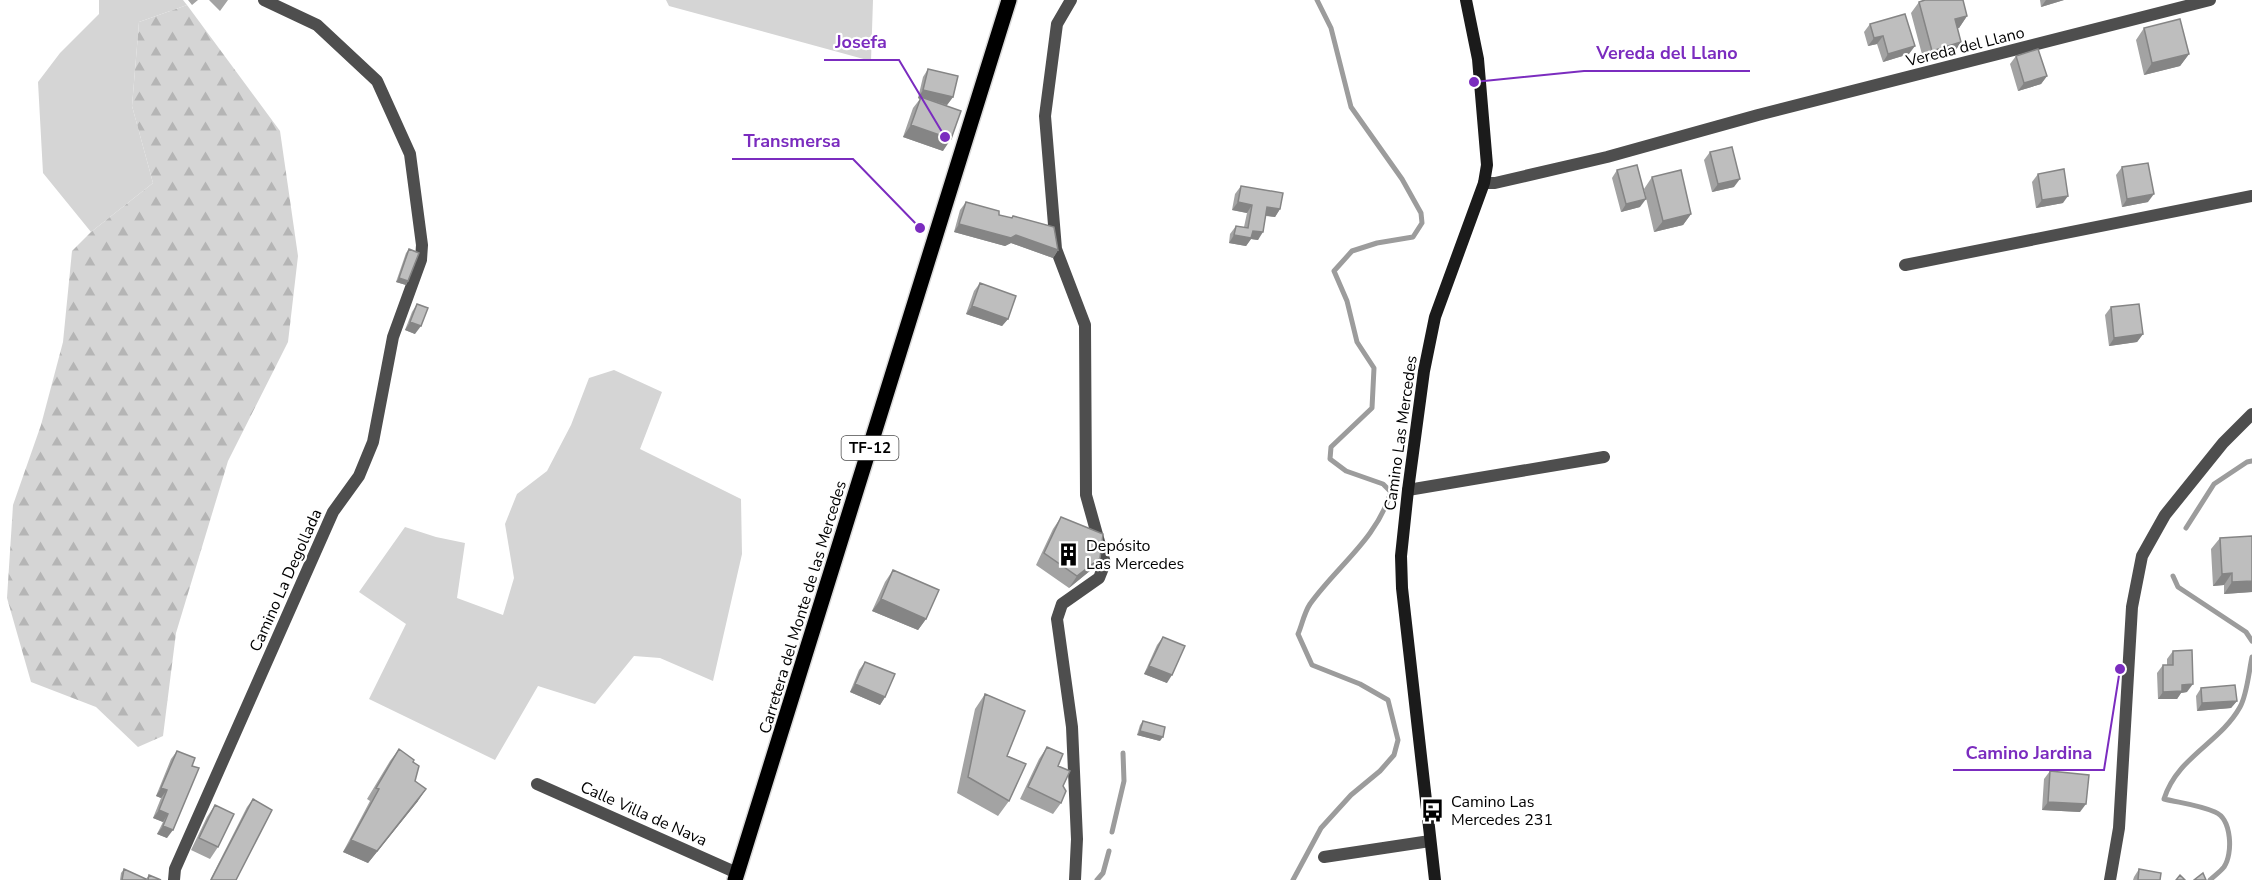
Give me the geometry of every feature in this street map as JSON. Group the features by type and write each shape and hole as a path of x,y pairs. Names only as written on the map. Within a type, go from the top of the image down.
{"main road":[{"name":"Carretera del Monte de las Mercedes","path":"736,876 1009,0"},
{"name":"Camino Las Mercedes","path":"1435,880 1402,588 1401,556 1424,371 1435,317 1484,183 1487,165 1478,58 1466,0"}],"street":[{"name":"Camino La Degollada","path":"174,880 175,869 333,512 359,476 373,442 393,337 421,260 422,245 410,154 376,81 317,24 264,0"},
{"path":"1071,0 1058,24 1045,116 1056,249 1085,325 1086,495 1105,563 1099,578 1062,604 1057,619 1072,727 1077,839 1075,880"},
{"name":"Vereda del Llano","path":"1484,183 1495,183 1607,157 2210,0"},
{"path":"1905,264 2252,196"},
{"path":"2110,880 2118,828 2132,607 2142,556 2165,515 2223,443 2252,414"},
{"path":"1408,490 1604,457"},
{"name":"Calle Villa de Nava","path":"537,784 736,876"},
{"path":"1324,857 1430,841"}],"green space":[{"path":"99,0 183,0 187,5 139,22 132,106 153,183 91,232 43,173 38,82 60,53 99,14"},
{"path":"666,0 873,0 871,61 669,6"},
{"path":"187,5 280,131 298,256 288,342 228,461 176,633 163,736 138,747 96,707 31,682 7,598 13,505 41,425 63,342 72,251 91,232 153,183 132,106 139,22"},
{"path":"614,370 662,392 640,449 741,499 742,554 713,681 660,658 634,656 595,704 538,686 495,760 369,699 406,624 359,592 405,527 465,543 457,598 503,615 514,578 505,524 517,494 547,471 571,425 589,378"}],"building":[{"path":"1963,0 1967,16 1955,19 1961,42 1932,51 1919,2"},
{"path":"1905,14 1915,46 1888,54 1883,36 1874,38 1870,24"},
{"path":"2180,19 2189,54 2152,63 2144,28"},
{"path":"2038,49 2047,76 2024,83 2016,56"},
{"path":"928,69 958,76 953,97 923,90"},
{"path":"921,97 961,111 951,139 911,125"},
{"path":"1732,147 1740,179 1718,184 1710,152"},
{"path":"2148,163 2154,194 2127,199 2122,167"},
{"path":"1637,165 1646,199 1626,204 1617,170"},
{"path":"2064,169 2068,196 2042,200 2038,174"},
{"path":"1681,170 1691,214 1663,221 1652,177"},
{"path":"1241,186 1283,193 1280,209 1267,207 1263,232 1253,231 1251,238 1234,235 1236,226 1248,228 1252,205 1238,202"},
{"path":"966,202 999,211 999,215 1012,218 1013,216 1054,227 1058,250 1016,235 1011,238 959,224"},
{"path":"409,249 419,253 408,281 399,278"},
{"path":"980,283 1016,296 1008,319 972,306"},
{"path":"417,304 428,308 421,326 410,322"},
{"path":"2139,304 2143,334 2114,338 2111,307"},
{"name":"Depósito Las Mercedes","path":"1061,517 1103,534 1100,558 1077,576 1044,553"},
{"path":"2252,536 2252,581 2232,582 2232,573 2222,574 2220,538"},
{"path":"893,570 939,590 926,619 881,599"},
{"path":"1163,637 1185,646 1172,675 1149,666"},
{"path":"2192,650 2193,684 2182,685 2182,691 2163,692 2163,665 2173,665 2173,651"},
{"path":"865,662 895,674 885,697 855,684"},
{"path":"2235,685 2237,701 2202,703 2201,688"},
{"path":"985,694 1025,711 1007,756 1026,764 1009,801 968,777"},
{"path":"1143,721 1165,727 1163,737 1140,731"},
{"path":"1047,747 1063,754 1058,766 1070,771 1063,786 1066,791 1061,803 1028,787"},
{"path":"399,749 419,766 415,781 426,789 377,851 351,840 379,789 376,788"},
{"path":"177,751 195,758 192,766 199,768 173,830 163,826 168,814 159,810 167,790 161,788"},
{"path":"2050,771 2089,775 2086,804 2048,802"},
{"path":"253,799 272,810 236,880 211,880"},
{"path":"215,805 234,814 218,847 199,838"},
{"path":"124,869 146,879 146,880 122,880"},
{"path":"2139,869 2161,873 2160,880 2138,880"},
{"path":"2203,873 2206,880 2194,880"},
{"path":"149,875 161,880 148,880"}],"waterway":[{"path":"1293,880 1321,828 1351,795 1380,771 1394,755 1398,740 1388,700 1360,684 1312,665 1298,634 1310,604 1366,538 1376,524 1391,492 1383,484 1346,471 1330,459 1331,447 1372,408 1374,368 1357,342 1347,301 1334,271 1352,251 1377,243 1413,237 1422,223 1421,213 1402,179 1351,107 1331,28 1317,0"},
{"path":"2186,528 2214,484 2252,461"},
{"path":"2173,576 2178,587 2246,632 2252,641"},
{"path":"2210,880 2224,867 2229,854 2229,837 2225,822 2215,812 2164,799 2170,784 2188,761 2232,720 2246,690 2252,657"},
{"path":"1112,832 1124,781 1123,753"},
{"path":"1097,880 1103,873 1109,851"}],"place":[{"name":"Vereda del Llano","path":"1474,82"},
{"name":"Josefa","path":"945,137"},
{"name":"Transmersa","path":"920,228"},
{"name":"Depósito Las Mercedes","path":"1068,554"},
{"name":"Camino Jardina","path":"2120,669"},
{"name":"Camino Las Mercedes 231","path":"1433,810"}]}
